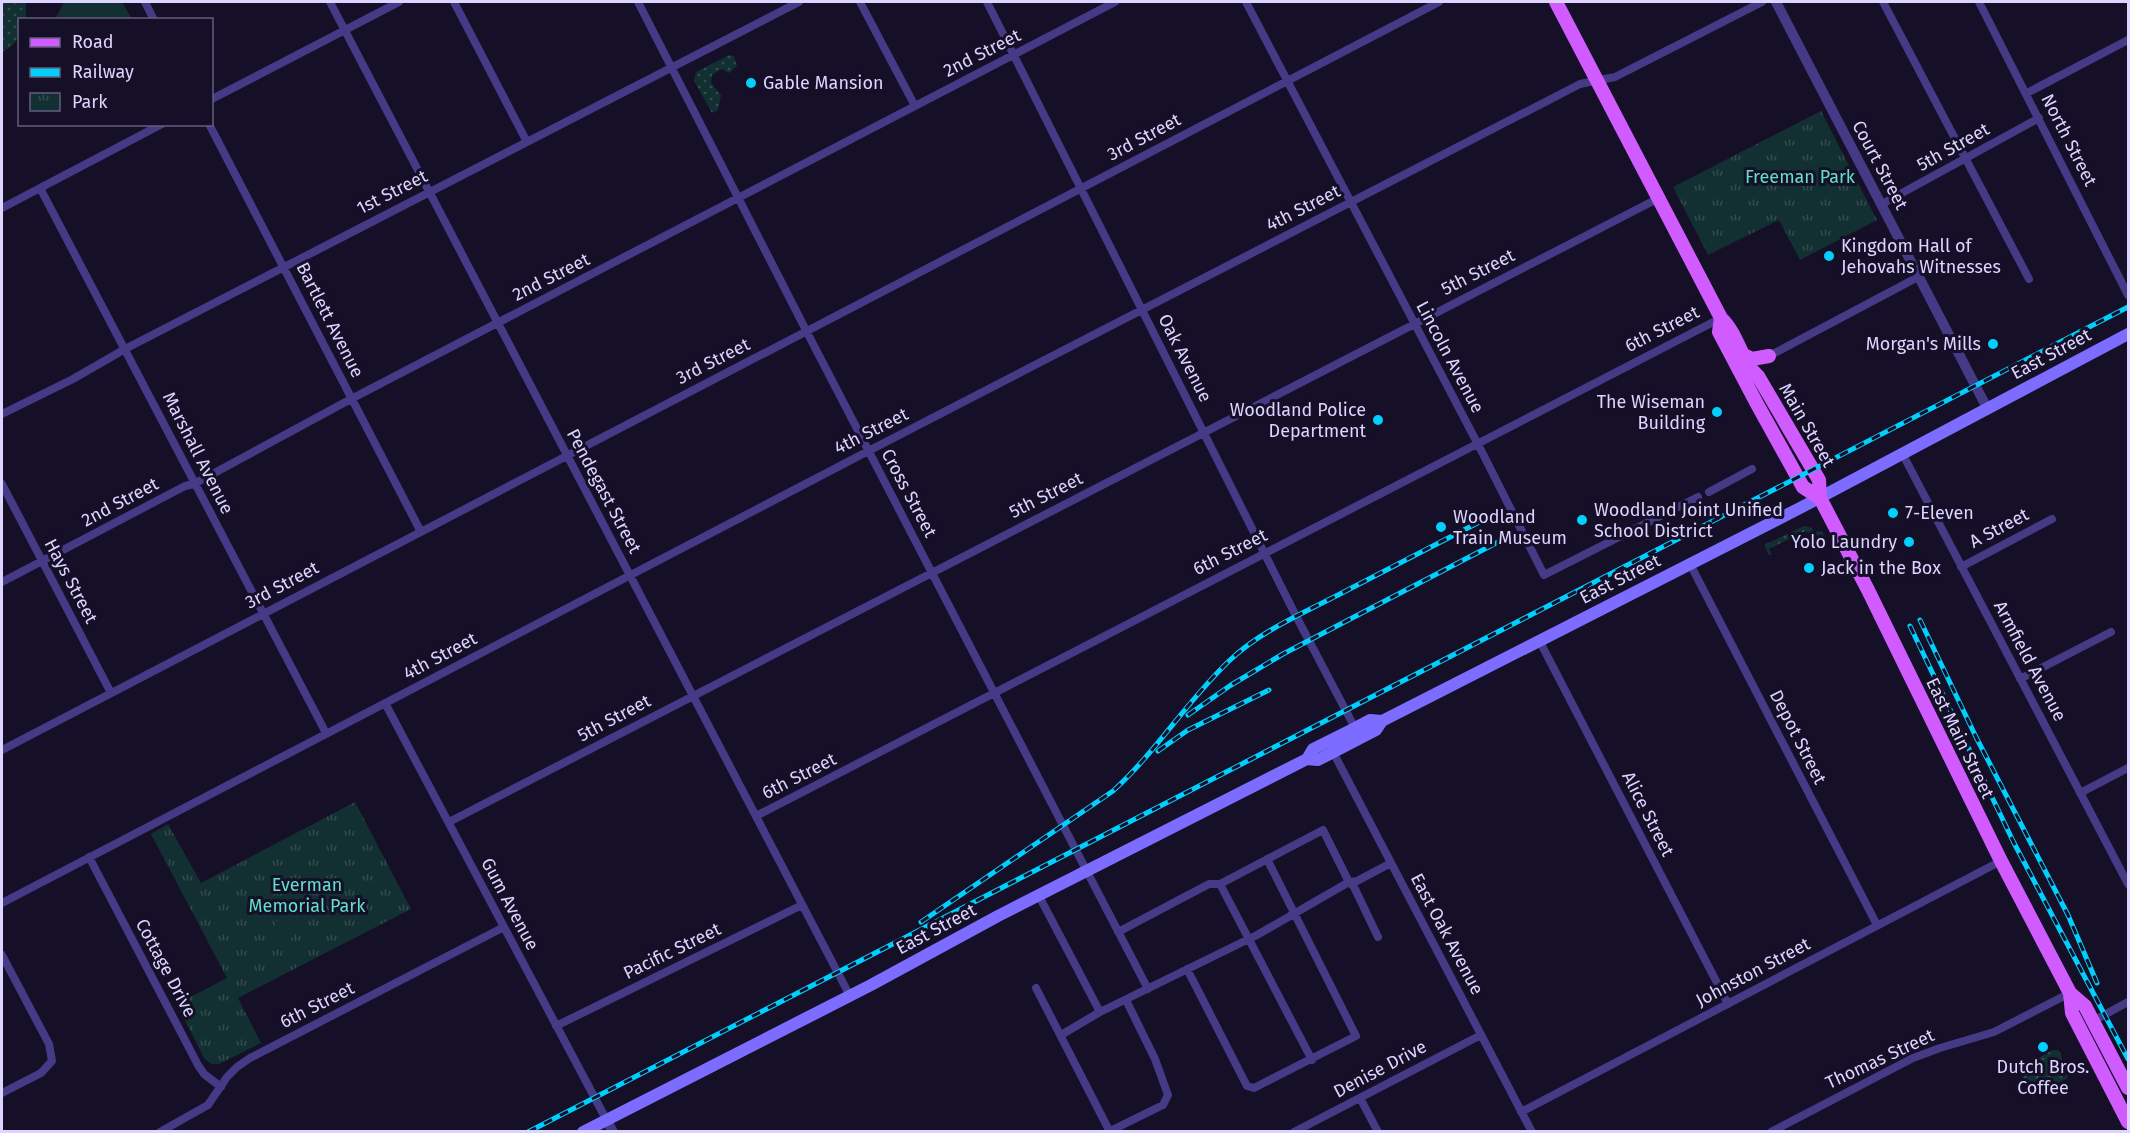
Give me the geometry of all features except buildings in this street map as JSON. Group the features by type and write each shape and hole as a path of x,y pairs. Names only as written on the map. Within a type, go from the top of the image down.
{"main road":[{"name":"Main Street","path":"1556,2 1720,316 1730,327 1751,371 1758,376 1819,480 1820,498"},
{"name":"Main Street","path":"1720,316 1719,332 1757,404 1803,487 1820,498"},
{"name":"East Street","path":"1307,759 1318,760 1334,752 1376,730 1382,721 1820,498 2128,334"},
{"path":"1744,355 1752,358 1769,356"},
{"path":"1758,376 1758,368 1769,356"},
{"name":"East Main Street","path":"1820,498 1873,599 2001,861 2070,993 2085,1006 2128,1088"},
{"name":"East Street","path":"583,1131 850,996 1087,871 1307,759 1313,749 1370,720 1382,721"},
{"name":"East Main Street","path":"2070,993 2072,1013 2128,1122"}],"street":[{"path":"145,2 153,18"},
{"name":"Pendegast Street","path":"330,2 850,996"},
{"path":"213,98 399,2"},
{"path":"453,2 527,142"},
{"name":"Cross Street","path":"638,2 1148,989"},
{"name":"1st Street","path":"2,414 73,379 125,349 429,191 799,2"},
{"path":"860,2 915,106"},
{"name":"Oak Avenue","path":"987,2 1355,728"},
{"name":"2nd Street","path":"2,582 185,486 194,484 351,399 1115,2"},
{"name":"Lincoln Avenue","path":"1246,2 1544,575 1698,497"},
{"name":"3rd Street","path":"2,750 1439,2"},
{"name":"4th Street","path":"2,903 869,451 1581,84 1615,77 1762,2"},
{"name":"Court Street","path":"1776,2 1987,408"},
{"path":"1883,2 2029,279"},
{"name":"North Street","path":"1979,2 2128,295"},
{"path":"2027,93 2128,40"},
{"name":"5th Street","path":"1882,204 2039,118"},
{"path":"2,208 158,126"},
{"name":"Bartlett Avenue","path":"210,126 421,531"},
{"name":"Marshall Avenue","path":"40,188 326,733"},
{"name":"5th Street","path":"448,822 1659,198"},
{"path":"1769,356 1920,276"},
{"name":"6th Street","path":"756,816 1720,316"},
{"name":"Armfield Avenue","path":"1902,453 2128,884"},
{"path":"1708,492 1752,470"},
{"name":"Hays Street","path":"2,484 111,693"},
{"name":"A Street","path":"1961,567 2052,519"},
{"name":"Depot Street","path":"1690,564 1877,926"},
{"path":"2020,679 2111,632"},
{"name":"Alice Street","path":"1539,640 1728,1004"},
{"name":"Gum Avenue","path":"385,703 606,1119"},
{"name":"East Oak Avenue","path":"1334,752 1532,1131"},
{"path":"2080,793 2128,768"},
{"path":"1118,932 1209,884 1220,884 1323,830 1378,937"},
{"name":"Cottage Drive","path":"89,857 198,1065 204,1074 221,1087"},
{"path":"1187,969 1247,1086 1254,1088 1356,1036 1267,859"},
{"name":"Johnston Street","path":"1521,1112 2001,861"},
{"path":"1061,1035 1100,1012 1294,915 1349,882 1357,881 1391,863"},
{"path":"1220,884 1312,1060"},
{"path":"1039,896 1100,1012"},
{"name":"Pacific Street","path":"556,1026 802,905"},
{"name":"6th Street","path":"160,1131 208,1105 237,1067 250,1058 504,927"},
{"path":"2,955 49,1044 52,1061 41,1073 2,1093"},
{"path":"1036,988 1110,1131 1163,1105 1168,1095 1155,1059 1126,1000"},
{"name":"Thomas Street","path":"1775,1130 1913,1058 1994,1032 2070,993"},
{"path":"2093,1021 2128,1002"},
{"name":"Denise Drive","path":"1294,1131 1481,1035"},
{"path":"1360,1098 1378,1131"},
{"path":"606,1119 613,1131"}],"green space":[{"path":"2,2 26,2 26,18 18,18 17,39 12,46 2,52"},
{"path":"64,2 122,2 131,18 56,18"},
{"path":"729,55 734,56 737,66 729,73 722,69 712,75 711,83 721,95 718,110 712,113 694,81 696,72"},
{"name":"Freeman Park","path":"1821,111 1877,220 1800,260 1779,220 1708,255 1673,187"},
{"path":"1804,526 1812,528 1814,532 1822,531 1826,539 1818,540 1806,531 1769,549 1772,555 1769,555 1764,545"},
{"name":"Everman Memorial Park","path":"355,802 411,909 238,998 261,1043 219,1064 211,1064 204,1058 177,1004 227,978 151,834 168,824 201,883"},
{"path":"290,896 307,907 292,938 289,939 272,931"},
{"path":"2053,1050 2060,1052 2068,1078 2032,1098 2022,1077 2037,1069 2034,1060"}],"railway":[{"path":"528,1132 2128,307"},
{"path":"921,922 1113,791 1129,776 1214,676 1253,641 1489,517"},
{"path":"1188,715 1231,685 1283,654 1500,541"},
{"path":"1920,620 1976,737 2068,915 2097,983"},
{"path":"1910,626 2014,843 2128,1059"},
{"path":"1158,751 1188,730 1269,690"}],"place":[{"name":"Gable Mansion","path":"751,83"},
{"name":"Kingdom Hall of Jehovahs Witnesses","path":"1829,256"},
{"name":"Morgan's Mills","path":"1993,344"},
{"name":"The Wiseman Building","path":"1717,412"},
{"name":"Woodland Police Department","path":"1378,420"},
{"name":"7-Eleven","path":"1893,513"},
{"name":"Woodland Joint Unified School District","path":"1582,520"},
{"name":"Woodland Train Museum","path":"1441,527"},
{"name":"Yolo Laundry","path":"1909,542"},
{"name":"Jack in the Box","path":"1809,568"},
{"name":"Dutch Bros. Coffee","path":"2043,1047"}]}
